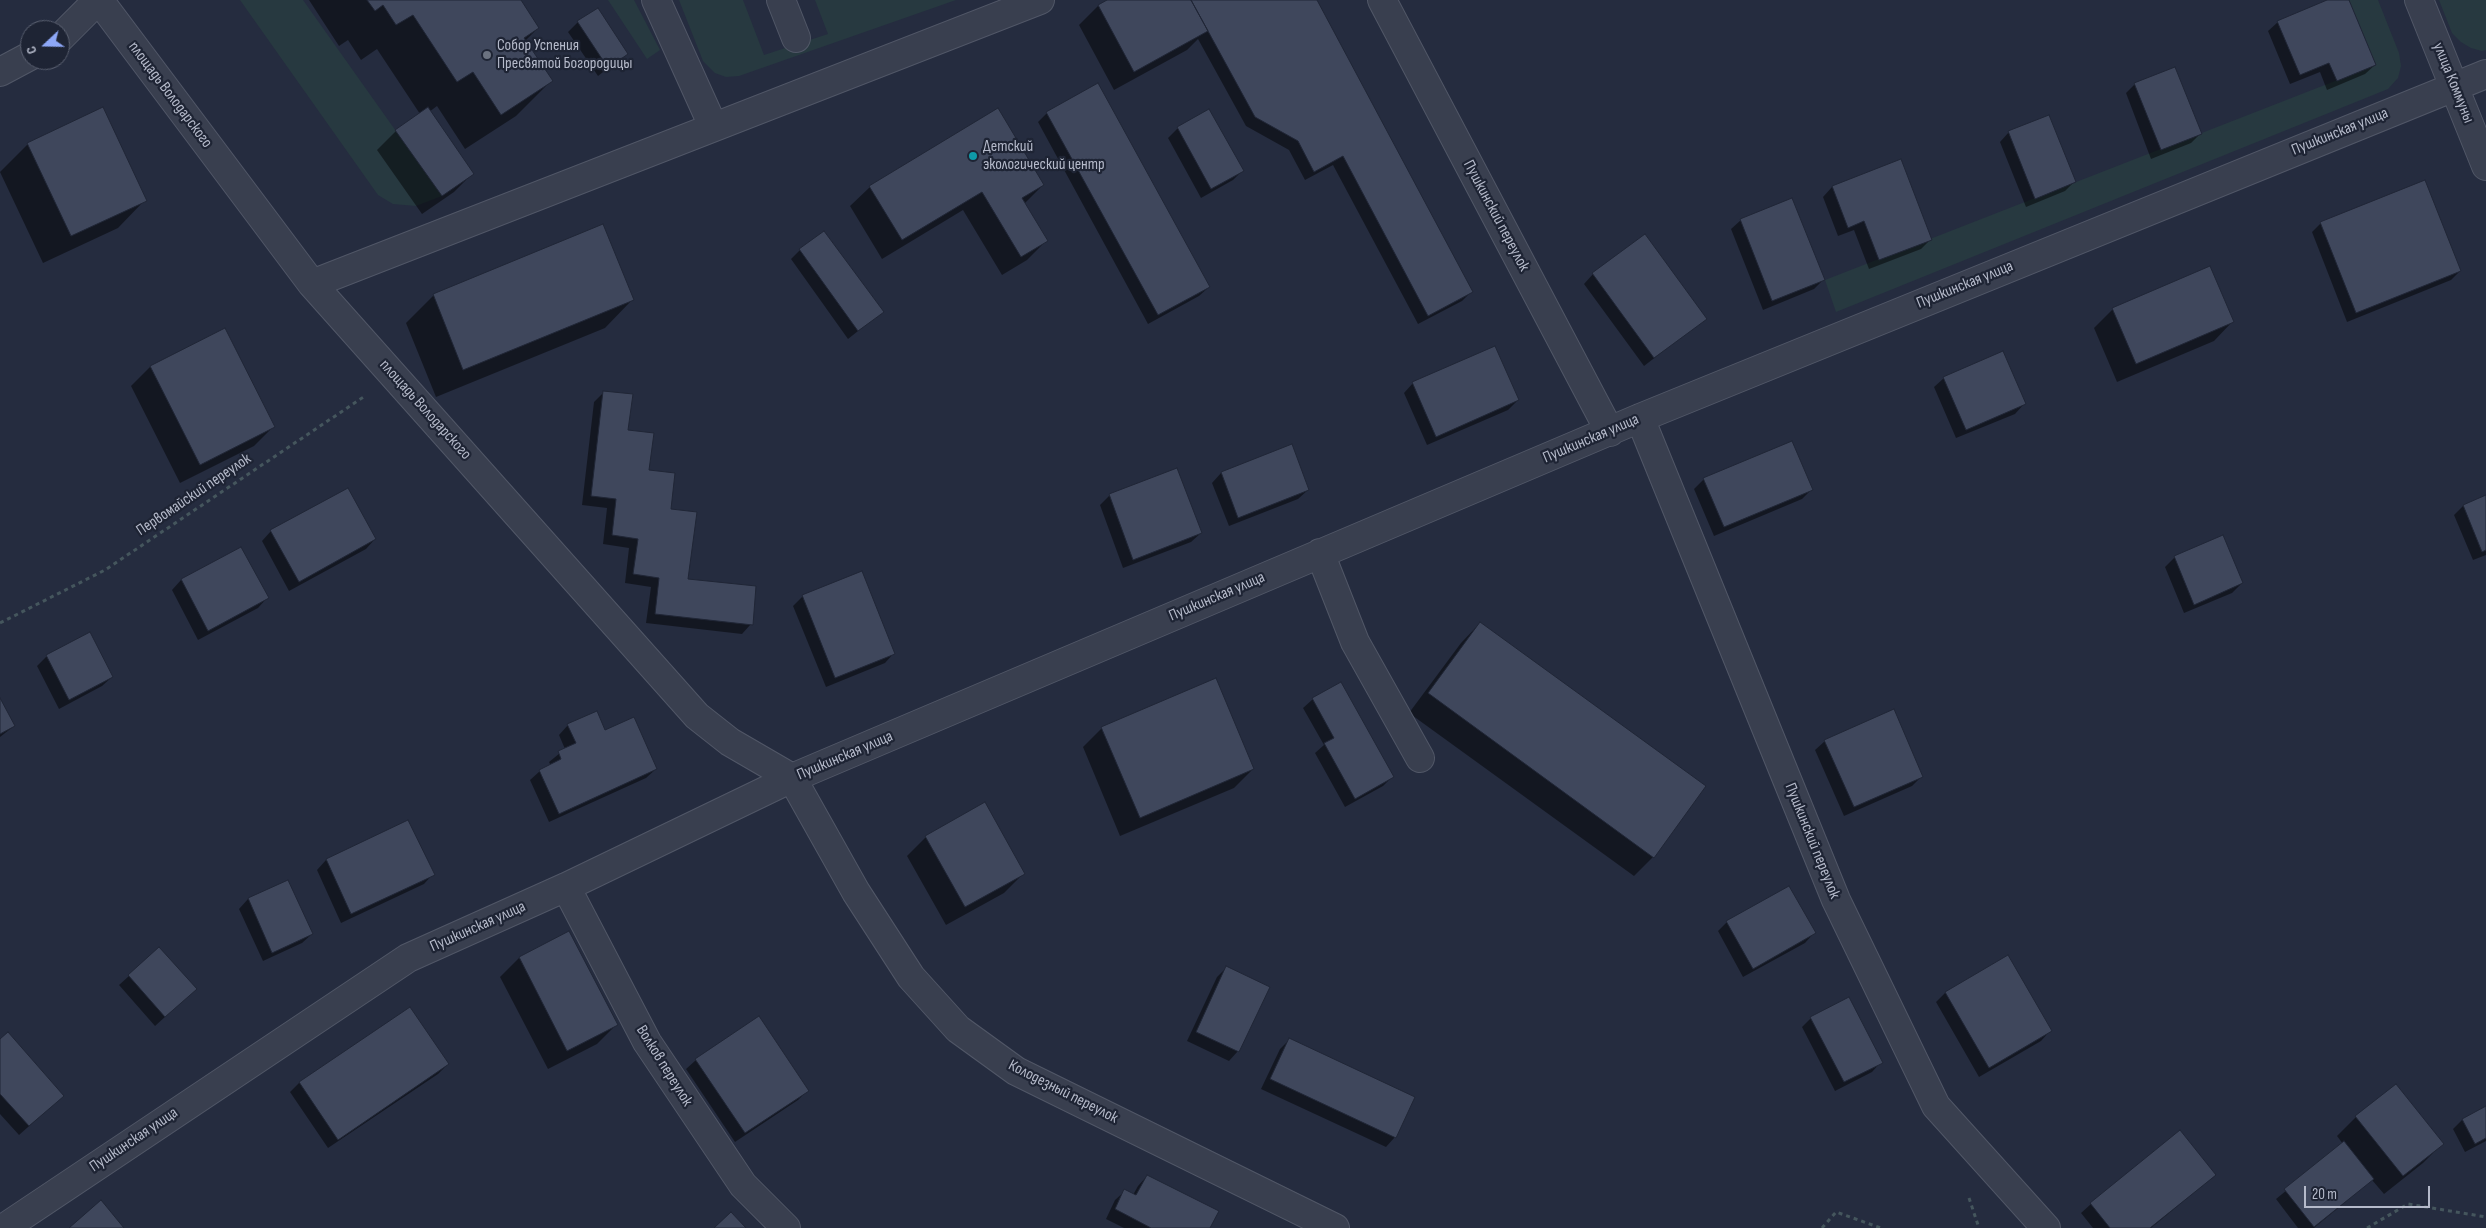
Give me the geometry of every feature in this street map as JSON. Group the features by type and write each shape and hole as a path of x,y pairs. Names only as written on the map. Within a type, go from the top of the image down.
{"street":[{"path":"70,28 99,0"},
{"name":"площадь Володарского","path":"99,0 312,284 697,716 730,742 792,778"},
{"path":"656,0 713,126"},
{"path":"781,0 796,38"},
{"path":"312,284 1040,0"},
{"name":"Пушкинский переулок","path":"1382,0 1610,432"},
{"name":"улица Коммуны","path":"2419,0 2486,166"},
{"path":"0,72 20,61"},
{"name":"Пушкинская улица","path":"4,1228 408,958 566,888 792,778 1640,418 2454,85 2486,74"},
{"name":"Пушкинский переулок","path":"1640,418 1836,900 1936,1106 2046,1228"},
{"path":"1320,553 1355,642 1420,758"},
{"name":"Колодезный переулок","path":"792,778 856,892 911,977 958,1029 1016,1071 1335,1228"},
{"name":"Волков переулок","path":"566,888 647,1042 743,1185 786,1228"}],"path":[{"name":"Первомайский переулок","path":"0,623 105,570 395,376"},
{"path":"2367,1228 2408,1204 2486,1217"},
{"path":"1822,1228 1836,1212 1881,1228"}],"shaded area":[{"path":"240,0 303,0 442,196 416,206 393,204 378,195"},
{"path":"608,0 634,0 660,50 647,59"},
{"path":"679,0 743,0 764,55 828,34 815,0 956,0 739,76 726,77 715,73 703,61"},
{"path":"2349,0 2378,0 2399,53 2401,66 2398,78 2388,89 1836,312 1825,280 2376,65"},
{"path":"2439,0 2486,0 2486,50 2482,51 2471,48 2452,33"}],"building":[{"name":"Собор Успения Пресвятой Богородицы","path":"367,0 521,0 539,28 524,38 553,81 501,115 473,72 457,82 413,15 396,25 383,5 375,11"},
{"path":"1107,0 1191,0 1208,31 1134,72 1098,5"},
{"path":"1191,0 1317,0 1473,292 1428,316 1343,156 1314,172 1298,141 1255,117"},
{"path":"2327,0 2349,0 2376,65 2337,81 2329,63 2300,75 2277,21"},
{"path":"598,8 628,54 608,68 577,21"},
{"path":"2175,67 2202,134 2161,150 2134,83"},
{"path":"1098,83 1210,287 1158,315 1046,112"},
{"path":"103,107 147,201 71,236 27,143"},
{"path":"428,107 474,174 442,196 395,130"},
{"name":"Детский экологический центр","path":"998,108 1044,185 1022,198 1048,241 1021,257 982,192 902,240 869,186"},
{"path":"1209,109 1244,171 1211,189 1177,127"},
{"path":"2049,115 2076,182 2035,199 2008,131"},
{"path":"1901,159 1932,240 1879,260 1864,221 1848,228 1832,186"},
{"path":"2425,180 2461,271 2356,313 2320,222"},
{"path":"1792,198 1825,280 1772,301 1740,219"},
{"path":"603,224 634,300 463,370 433,294"},
{"path":"824,231 884,312 858,331 799,249"},
{"path":"1645,234 1707,319 1654,358 1592,273"},
{"path":"2210,266 2234,322 2136,364 2112,308"},
{"path":"225,328 275,427 200,465 150,366"},
{"path":"1495,346 1519,400 1436,437 1412,382"},
{"path":"2003,351 2026,404 1966,430 1943,377"},
{"path":"603,391 633,394 628,430 654,433 649,470 675,473 671,509 697,512 688,579 756,586 753,625 655,614 659,578 633,574 638,539 612,535 616,499 591,496"},
{"path":"1792,441 1813,490 1724,527 1703,478"},
{"path":"1292,444 1309,490 1238,518 1221,472"},
{"path":"1177,468 1202,533 1133,560 1109,494"},
{"path":"348,488 376,539 299,582 270,530"},
{"path":"2486,495 2486,550 2482,552 2463,505"},
{"path":"2223,535 2243,583 2194,605 2174,556"},
{"path":"241,547 269,598 208,631 181,579"},
{"path":"862,571 895,654 835,678 802,595"},
{"path":"1480,622 1706,786 1654,858 1428,693"},
{"path":"90,632 113,677 69,700 46,655"},
{"path":"1216,678 1254,769 1140,818 1101,727"},
{"path":"1341,682 1394,777 1355,799 1324,743 1334,738 1312,698"},
{"path":"0,698 15,726 0,734"},
{"path":"1894,709 1923,777 1854,807 1824,740"},
{"path":"597,711 605,730 634,717 657,769 559,814 539,770 561,759 558,751 576,743 567,724"},
{"path":"985,802 1025,874 965,907 925,836"},
{"path":"408,820 435,875 351,914 326,859"},
{"path":"288,880 313,934 272,953 248,898"},
{"path":"1789,886 1816,933 1753,969 1726,921"},
{"path":"569,931 618,1025 567,1051 519,957"},
{"path":"159,947 197,989 165,1017 128,975"},
{"path":"2008,955 2052,1031 1989,1068 1945,992"},
{"path":"1226,966 1270,987 1239,1052 1196,1032"},
{"path":"1849,997 1883,1063 1844,1082 1810,1017"},
{"path":"410,1007 449,1064 338,1140 299,1082"},
{"path":"759,1016 809,1091 745,1133 695,1059"},
{"path":"8,1032 64,1096 29,1126 0,1094 0,1039"},
{"path":"1289,1038 1415,1097 1396,1138 1270,1079"},
{"path":"2396,1084 2444,1144 2403,1176 2355,1116"},
{"path":"2486,1106 2486,1138 2475,1144 2462,1119"},
{"path":"2180,1130 2216,1175 2150,1228 2110,1228 2090,1203"},
{"path":"2344,1141 2374,1179 2314,1227 2284,1189"},
{"path":"1147,1175 1219,1211 1210,1228 1151,1228 1115,1209 1124,1189 1136,1195"},
{"path":"101,1200 124,1228 69,1228"},
{"path":"731,1212 746,1228 714,1228"}],"place":[{"name":"Собор Успения Пресвятой Богородицы","path":"487,55"},
{"name":"Детский экологический центр","path":"973,156"}]}
